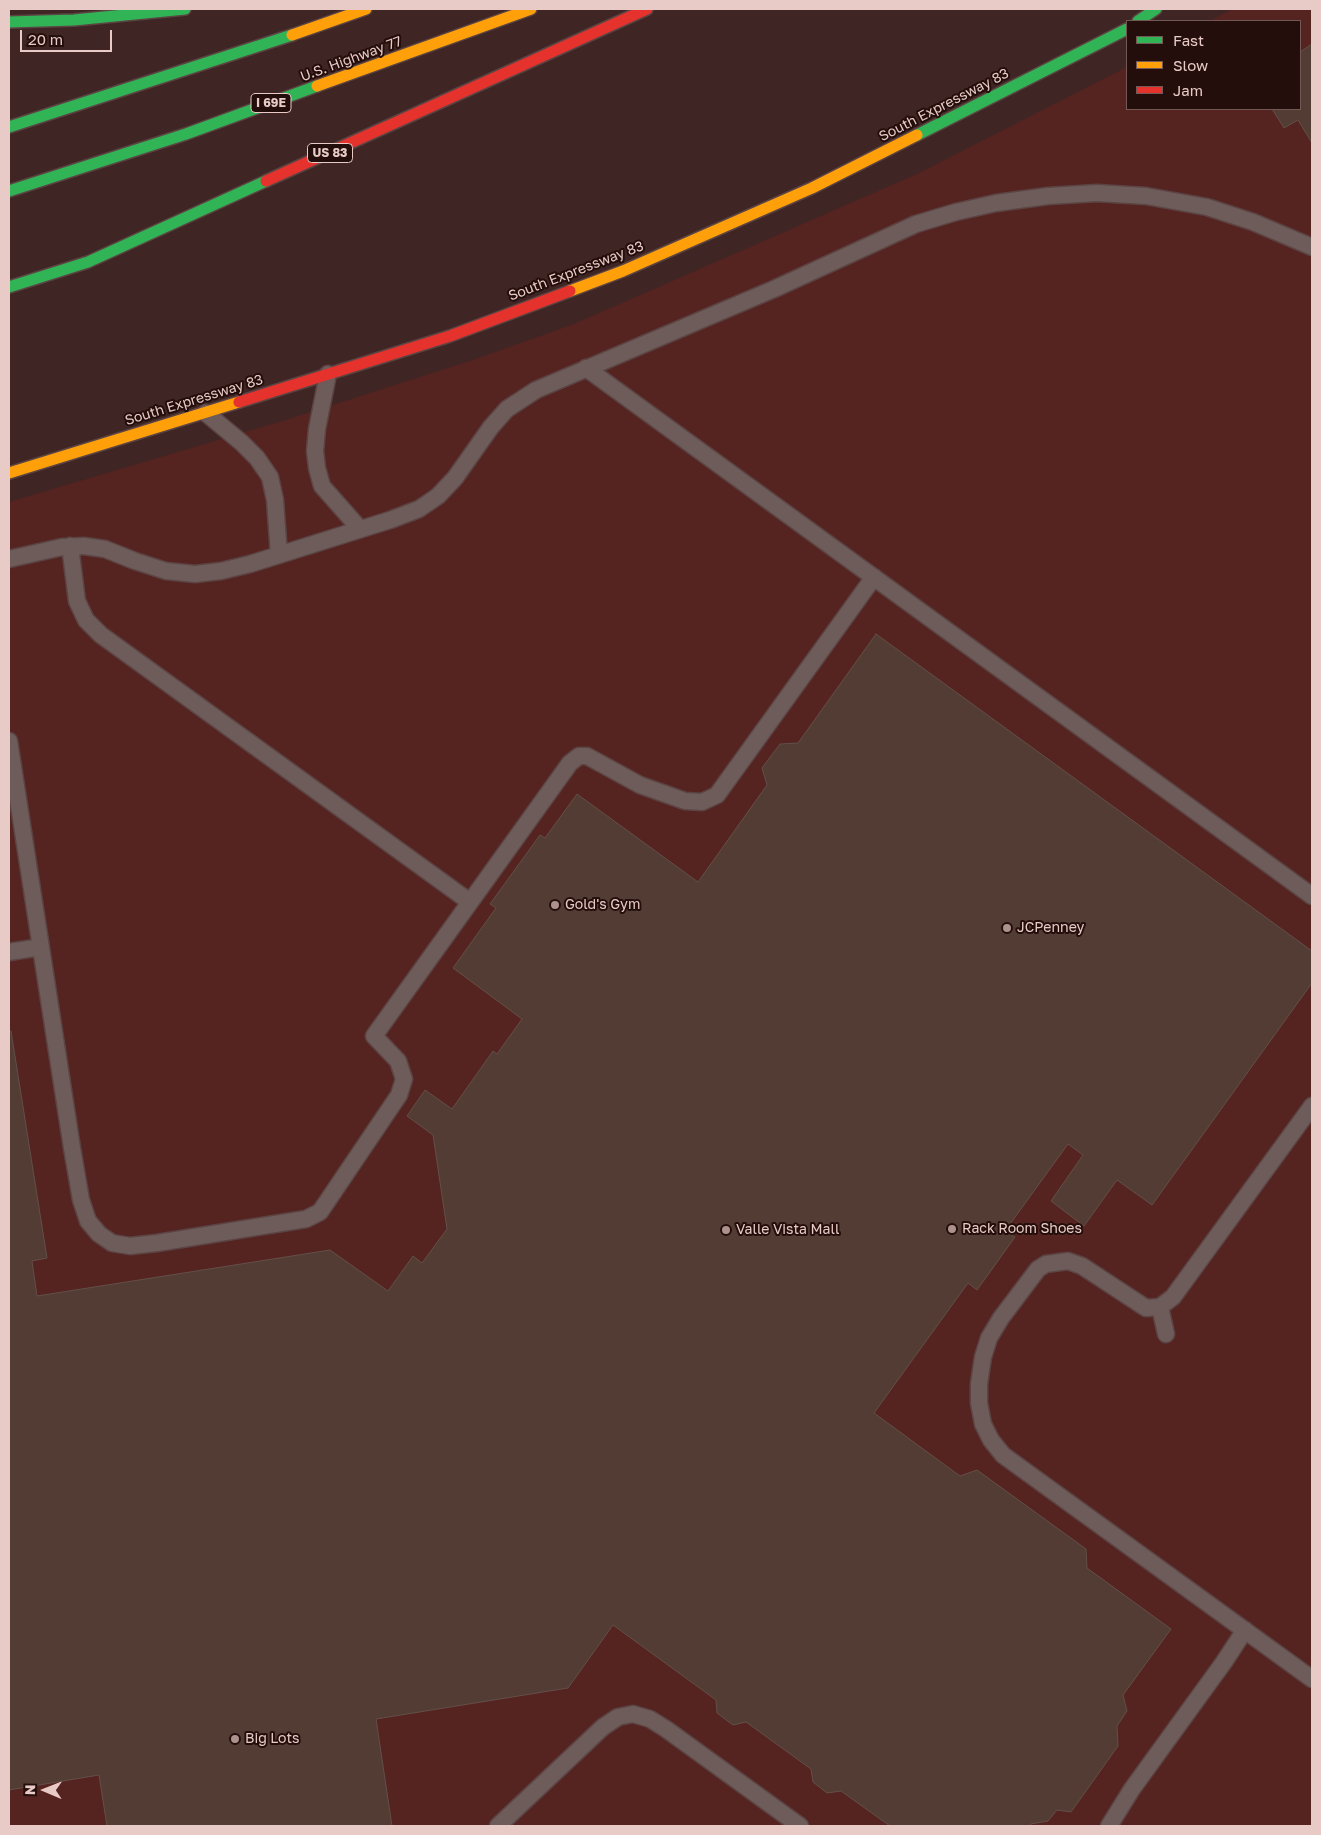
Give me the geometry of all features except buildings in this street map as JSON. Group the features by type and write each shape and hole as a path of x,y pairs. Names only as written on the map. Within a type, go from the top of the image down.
{"main road":[{"path":"9,22 74,20 185,9"},
{"path":"9,127 197,67 366,9"},
{"name":"U.S. Highway 77","path":"9,191 186,134 531,9"},
{"name":"US 83","path":"9,287 88,262 647,9"},
{"path":"1140,20 1156,9"},
{"name":"South Expressway 83","path":"9,473 450,336 623,271 812,188 1126,30"}],"lane":[{"path":"9,559 70,546 84,546 105,549 166,571 194,574 228,569 279,556 419,509 438,496 455,478 491,427 507,409 536,390 769,291 916,224 956,212 996,203 1048,196 1097,193 1146,196 1207,207 1254,222 1312,247"},
{"path":"586,368 1312,896"},
{"path":"328,374 317,429 315,451 317,468 322,486 360,529"},
{"path":"206,412 252,453 270,477 275,500 279,556"},
{"path":"70,546 77,601 86,620 102,635 470,902"},
{"path":"9,741 72,1148 81,1200 88,1221 99,1234 112,1243 130,1246 157,1244 306,1219 320,1212 402,1087 404,1079 398,1061 374,1036 570,763 579,756 587,756 640,785 684,801 702,802 717,795 874,577"},
{"path":"9,952 41,947"},
{"path":"1312,1106 1173,1297 1160,1307 1146,1308 1082,1266 1068,1261 1046,1264 1038,1270 988,1338 979,1384 979,1403 983,1424 991,1440 1003,1455 1312,1679"},
{"path":"1160,1307 1166,1334"},
{"path":"1109,1826 1132,1789 1245,1630"},
{"path":"498,1826 603,1727 618,1716 633,1714 650,1719 666,1729 800,1826"}],"shaded area":[{"path":"1232,9 1312,9 1312,1826 9,1826 9,502 286,420 473,360 574,324 917,174 1126,68 1126,110 1301,110 1301,20 1212,20"}],"traffic: fast":[{"path":"9,22 74,20 185,9"},
{"path":"1140,20 1156,9"},
{"path":"917,135 1126,30"},
{"path":"9,127 292,35"},
{"path":"9,191 186,134 317,86"},
{"path":"9,287 88,262 266,181"}],"traffic: slow":[{"path":"292,35 366,9"},
{"path":"317,86 531,9"},
{"path":"570,291 623,271 812,188 917,135"},
{"path":"9,473 239,402"}],"traffic: jam":[{"path":"266,181 647,9"},
{"path":"239,402 450,336 570,291"}],"place":[{"name":"Gold's Gym","path":"555,905"},
{"name":"JCPenney","path":"1007,928"},
{"name":"Rack Room Shoes","path":"952,1229"},
{"name":"Valle Vista Mall","path":"726,1230"},
{"name":"Big Lots","path":"235,1739"}]}
